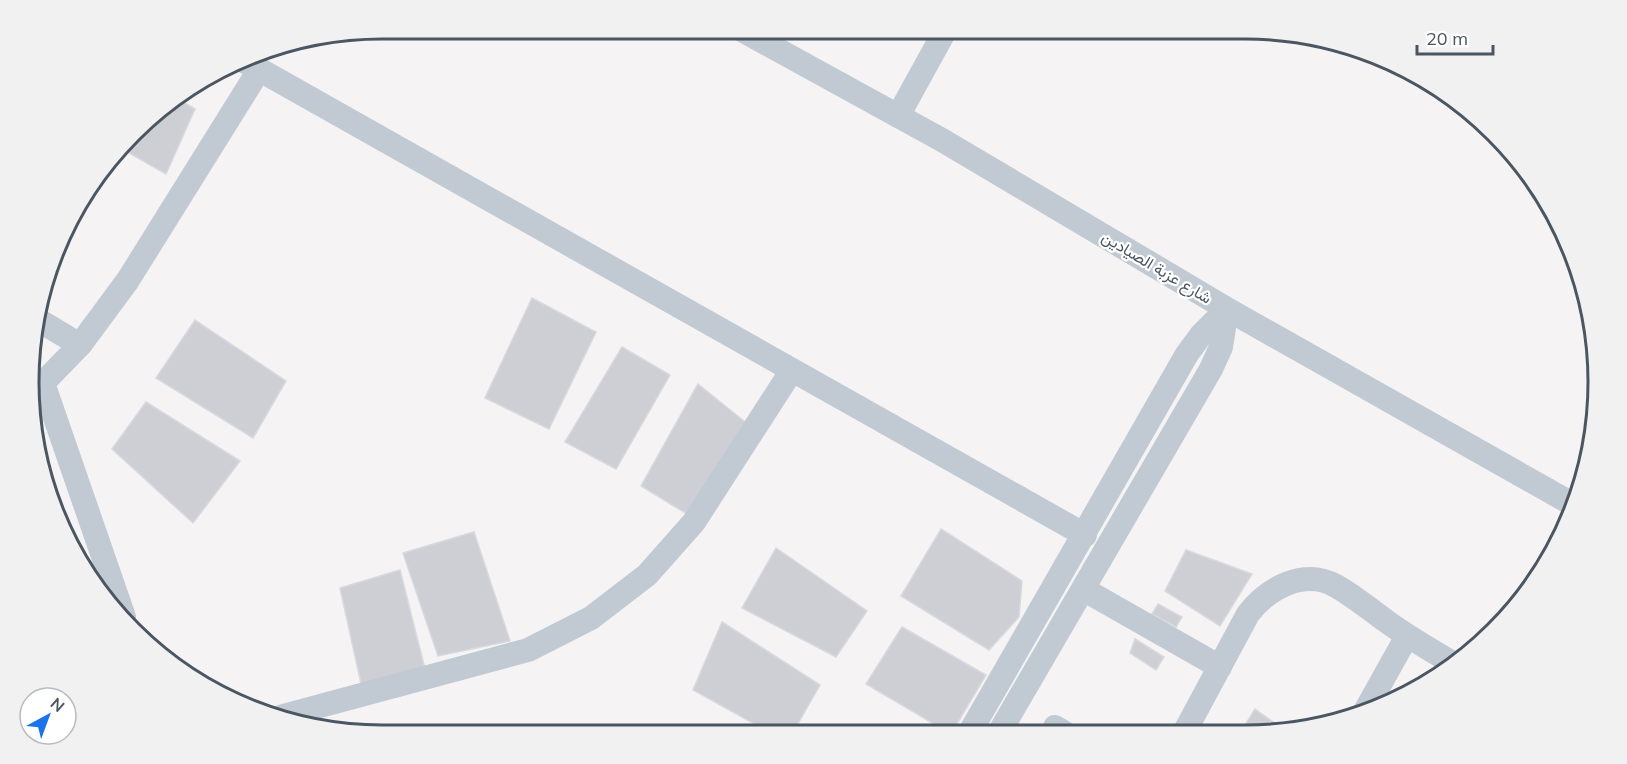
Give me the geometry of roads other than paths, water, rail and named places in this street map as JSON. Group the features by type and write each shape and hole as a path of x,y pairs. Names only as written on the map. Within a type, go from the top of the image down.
{"street":[{"name":"شارع عزبة الصيادين","path":"760,39 898,116 1227,309 1567,501"},
{"path":"898,116 940,39"},
{"path":"39,386 80,345 128,280 251,65 1085,535"},
{"path":"974,725 1187,354 1201,335 1227,309"},
{"path":"1004,725 1211,369 1221,347 1227,309"},
{"path":"44,324 80,345"},
{"path":"294,713 528,650 591,618 647,575 694,522 792,370"},
{"path":"39,387 118,601"},
{"path":"1188,725 1255,605 1274,589 1294,581 1317,579 1336,586 1407,636 1447,659"},
{"path":"1083,589 1220,667"},
{"path":"1371,701 1407,636"}]}
